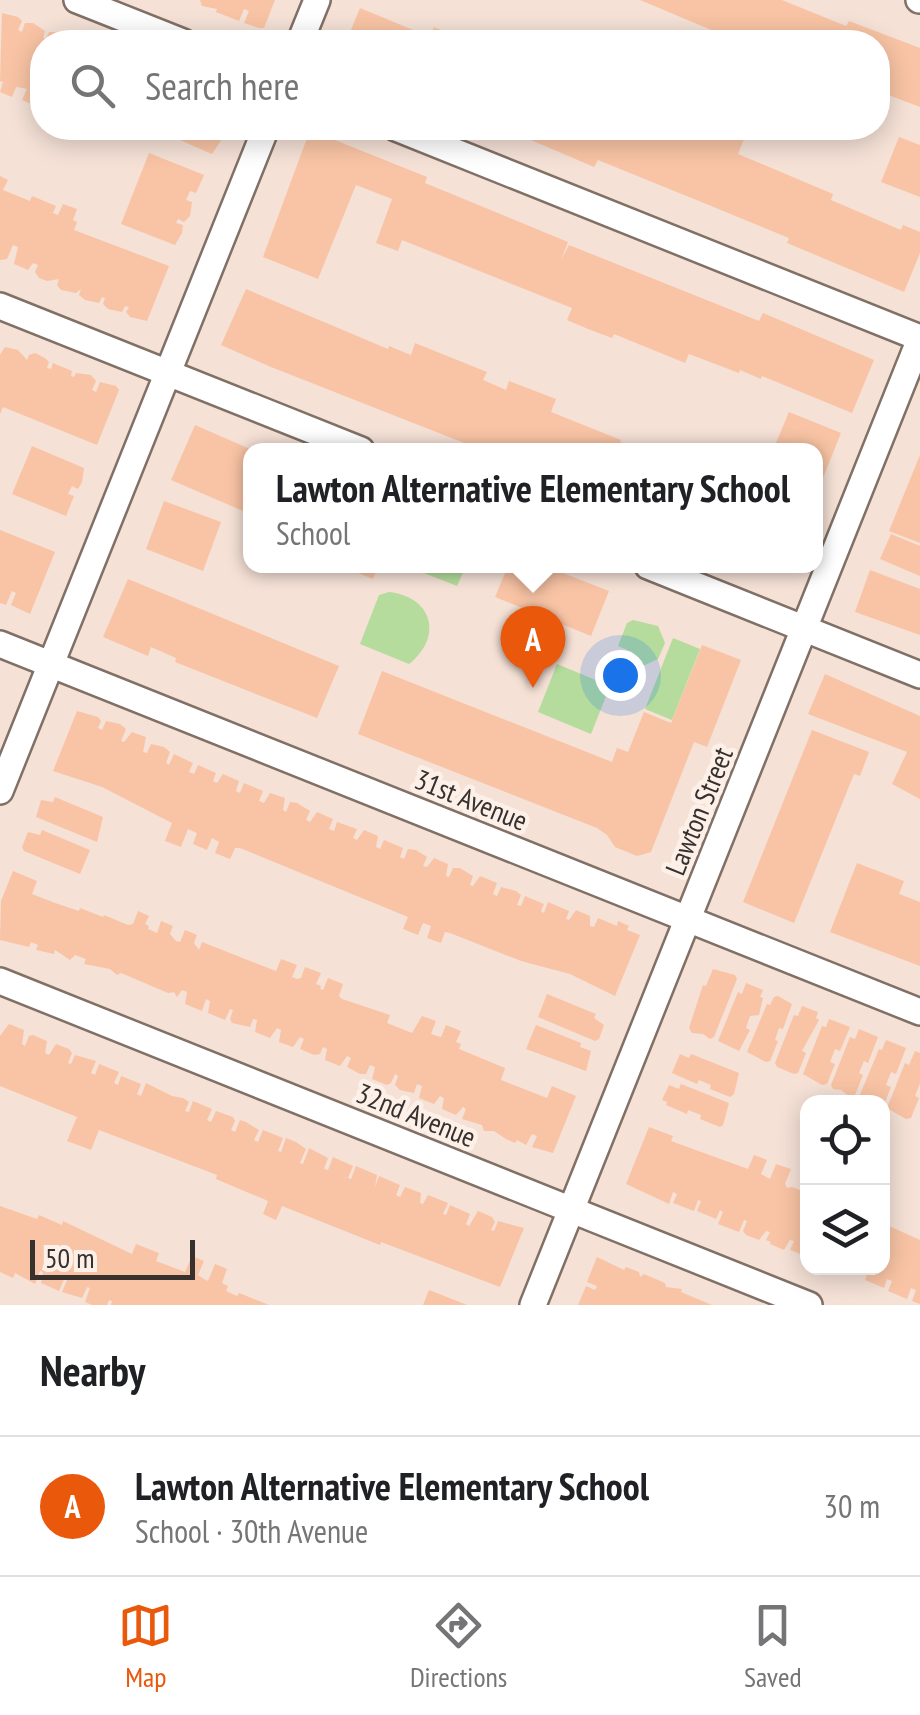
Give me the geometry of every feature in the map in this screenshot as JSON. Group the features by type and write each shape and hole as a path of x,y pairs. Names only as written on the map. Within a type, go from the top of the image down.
{"street":[{"path":"77,0 153,30"},
{"path":"305,30 317,0"},
{"path":"0,791 261,140"},
{"path":"426,140 920,338"},
{"path":"0,306 343,443"},
{"name":"Lawton Street","path":"533,1305 920,338"},
{"path":"666,573 920,674"},
{"name":"31st Avenue","path":"0,644 920,1012"},
{"name":"32nd Avenue","path":"0,981 809,1305"}],"green space":[{"path":"424,573 463,573 457,586"},
{"path":"389,592 415,602 428,620 426,642 409,664 360,644 379,595"},
{"path":"633,620 658,626 665,643 658,659 643,666 632,652 618,646 627,623"},
{"path":"673,638 700,649 672,720 645,709"},
{"path":"557,664 610,686 591,734 538,712"}],"building":[{"path":"200,0 275,0 264,28 259,28 244,23 249,11 244,9 239,21 202,6"},
{"path":"640,0 782,0 846,26 849,21 873,30 711,30"},
{"path":"360,8 413,30 351,30"},
{"path":"2,13 18,17 22,21 18,30 22,32 25,23 44,30 30,30 30,103 22,100 27,89 16,87 12,97 0,92"},
{"path":"890,37 920,48 920,107 890,96"},
{"path":"899,137 920,145 920,197 881,182"},
{"path":"180,140 221,140 212,154"},
{"path":"306,140 335,140 427,177 425,183 568,242 561,260 569,245 759,321 763,313 874,360 852,413 762,376 761,379 740,370 739,373 689,354 685,363 567,320 572,308 402,240 398,251 376,243 392,199 356,185 318,279 263,257"},
{"path":"531,140 744,140 738,154 833,194 831,200 901,230 903,225 920,232 920,253 904,292 787,243 789,238 598,160 594,167"},
{"path":"149,153 204,175 196,193 190,191 186,200 192,202 190,216 176,223 183,225 175,245 121,224"},
{"path":"0,176 8,180 3,190 56,206 53,213 58,215 63,204 77,209 74,230 169,266 147,321 130,317 126,312 129,307 125,306 122,312 108,309 103,304 105,298 99,303 85,300 79,295 81,289 76,293 61,290 57,285 59,279 39,278 35,272 38,265 33,263 28,270 14,264 18,247 13,245 7,259 0,260"},
{"path":"246,289 388,349 389,346 411,355 415,343 487,372 483,380 506,390 509,381 556,399 551,412 622,443 464,443 221,345"},
{"path":"5,347 18,350 27,360 35,353 49,362 47,368 51,369 53,363 72,371 74,377 76,373 91,375 96,381 92,390 96,392 100,382 116,386 119,390 97,445 3,407 0,414 0,355"},
{"path":"789,412 841,433 823,478 823,443 776,443"},
{"path":"195,425 243,446 243,511 171,480"},
{"path":"32,446 84,468 78,489 72,486 68,494 74,496 66,516 12,494"},
{"path":"920,455 920,543 889,531"},
{"path":"164,501 221,522 203,571 146,549"},
{"path":"0,530 55,552 30,614 11,605 16,593 12,591 6,605 0,603"},
{"path":"891,534 920,546 920,576 880,559"},
{"path":"870,570 920,589 920,635 855,612"},
{"path":"505,573 563,573 609,591 591,636 495,597"},
{"path":"128,579 339,666 317,718 175,662 176,658 151,647 148,656 103,637"},
{"path":"702,645 741,660 707,747 694,742 651,852 637,856 615,847 597,828 358,734 382,671 612,762 617,748 628,752 644,712 671,723"},
{"path":"825,674 920,716 920,799 892,784 907,752 808,714"},
{"path":"77,711 98,717 98,728 102,730 106,721 120,724 126,729 121,741 132,732 146,737 143,752 147,753 151,744 164,747 170,752 166,763 169,765 174,754 193,763 189,772 194,774 198,765 216,773 213,781 217,783 223,774 239,781 236,791 240,793 244,783 263,791 259,801 264,803 270,793 285,798 286,812 290,802 297,803 310,811 306,820 310,822 317,812 333,819 329,829 334,831 337,822 357,829 353,838 357,840 364,830 378,836 376,847 380,849 384,840 403,848 400,857 404,859 408,849 427,857 423,866 427,867 434,858 448,864 446,876 453,868 460,868 473,876 470,885 480,876 497,883 493,894 497,896 501,887 516,891 521,895 517,905 521,906 525,896 544,904 544,913 548,902 569,911 569,920 576,910 590,916 590,926 594,927 598,918 629,926 627,930 640,935 615,996 570,974 521,961 450,933 445,932 441,943 427,938 431,926 423,923 418,935 403,929 408,917 240,848 235,848 230,859 215,853 219,842 212,838 207,850 193,844 197,833 188,829 181,847 165,841 172,823 102,787 53,771"},
{"path":"812,730 869,752 860,776 854,774 794,923 743,902"},
{"path":"55,797 103,817 97,842 36,817 41,800 53,802"},
{"path":"42,830 90,850 80,874 24,851 28,832 40,835"},
{"path":"857,863 904,881 899,894 920,902 920,966 830,932"},
{"path":"13,871 37,881 32,894 79,911 80,908 128,925 133,924 138,911 149,916 145,924 157,933 161,921 173,926 170,934 176,941 180,942 185,930 197,935 194,943 199,950 202,942 276,971 281,959 297,965 292,977 297,979 305,967 321,973 316,984 320,989 323,990 328,978 343,984 339,996 342,999 390,1015 387,1023 412,1033 422,1016 436,1021 431,1034 441,1037 446,1025 461,1031 456,1042 461,1044 459,1049 505,1068 501,1080 547,1098 552,1086 576,1096 553,1153 532,1147 537,1136 532,1134 526,1145 494,1131 484,1131 482,1125 462,1119 466,1109 463,1107 456,1115 442,1109 444,1098 440,1096 434,1104 419,1098 422,1086 417,1084 414,1093 400,1090 395,1085 395,1074 387,1085 372,1079 375,1067 370,1065 366,1074 360,1074 347,1067 351,1058 347,1056 340,1066 325,1060 327,1049 323,1047 320,1054 314,1055 300,1049 304,1039 300,1037 293,1047 279,1042 281,1030 277,1028 270,1038 255,1032 257,1020 253,1019 250,1027 232,1023 233,1010 225,1020 208,1013 210,1001 206,999 202,1011 185,1004 187,992 182,990 177,997 174,992 121,973 117,975 110,969 84,964 86,959 75,955 70,960 55,950 54,954 36,950 38,945 31,942 29,947 0,940 1,901"},
{"path":"713,969 737,979 710,1039 692,1033 689,1028 703,985 706,986"},
{"path":"746,983 763,990 763,998 759,1015 750,1016 746,1028 750,1030 739,1051 718,1041 738,992 742,994"},
{"path":"547,994 596,1014 594,1018 604,1025 599,1039 595,1041 538,1017"},
{"path":"778,996 792,1004 783,1029 779,1028 770,1061 766,1062 747,1052 767,1004"},
{"path":"802,1006 818,1012 819,1020 802,1051 806,1053 798,1073 794,1074 775,1063 794,1015 798,1016"},
{"path":"829,1019 850,1027 840,1051 835,1049 830,1062 835,1064 827,1084 822,1085 803,1074 822,1026 826,1027"},
{"path":"9,1024 24,1030 25,1046 33,1035 47,1041 45,1053 49,1055 56,1044 69,1049 72,1053 68,1063 75,1055 96,1061 91,1073 95,1075 99,1064 119,1072 114,1083 118,1085 121,1076 141,1084 137,1094 141,1096 146,1083 189,1102 185,1111 189,1112 193,1101 212,1109 207,1120 211,1122 216,1111 233,1117 231,1130 235,1132 240,1120 246,1122 259,1130 254,1140 258,1142 263,1130 283,1138 278,1151 281,1152 286,1138 296,1142 306,1149 300,1163 303,1164 309,1148 328,1158 324,1169 328,1170 333,1157 353,1166 348,1178 351,1179 356,1166 377,1175 375,1187 379,1176 400,1185 396,1195 400,1197 405,1187 421,1193 420,1203 428,1195 448,1203 443,1214 450,1205 470,1214 466,1224 469,1226 478,1211 492,1217 495,1222 491,1230 498,1221 524,1228 500,1287 282,1206 276,1220 263,1214 268,1201 216,1179 217,1175 99,1130 91,1150 67,1141 77,1117 0,1086 0,1036"},
{"path":"536,1025 591,1051 586,1071 526,1049"},
{"path":"859,1029 878,1037 868,1063 864,1061 859,1073 863,1075 855,1095 848,1095 831,1085 850,1037 855,1039"},
{"path":"886,1040 906,1048 896,1074 891,1072 886,1085 891,1087 888,1095 860,1095 879,1049"},
{"path":"915,1051 920,1053 920,1083 915,1096 919,1098 911,1118 906,1119 890,1110 890,1100 905,1063 909,1065"},
{"path":"680,1054 689,1058 691,1054 739,1073 734,1094 730,1097 699,1080 697,1084 672,1073"},
{"path":"681,1084 729,1103 723,1125 666,1105 662,1100 669,1085 679,1089"},
{"path":"649,1127 673,1136 671,1141 748,1169 754,1155 767,1160 761,1174 770,1179 776,1164 791,1169 785,1184 800,1190 800,1254 790,1250 794,1241 790,1240 784,1250 770,1244 766,1240 770,1232 766,1231 759,1240 746,1235 743,1231 747,1221 744,1220 739,1232 718,1224 723,1212 720,1210 716,1219 697,1211 701,1201 698,1200 694,1211 673,1203 677,1194 673,1192 669,1204 626,1184"},
{"path":"0,1206 62,1225 63,1221 132,1254 136,1244 159,1253 156,1261 185,1272 192,1256 204,1261 198,1275 208,1281 215,1264 227,1269 222,1283 228,1286 226,1291 269,1305 111,1305 109,1300 107,1305 92,1305 85,1302 90,1288 82,1298 62,1292 68,1278 65,1277 59,1291 41,1283 40,1271 35,1284 15,1273 13,1278 0,1272"},
{"path":"890,1226 920,1240 920,1304 912,1301 916,1290 911,1288 907,1299 888,1291 892,1281 887,1279 884,1288 865,1280 867,1275 890,1275"},
{"path":"597,1257 624,1270 626,1267 639,1272 640,1277 644,1274 665,1283 666,1287 682,1289 681,1292 712,1305 578,1305 586,1286 595,1290 597,1286 587,1282"},
{"path":"429,1290 467,1305 423,1305"}],"place":[{"name":"Lawton Alternative Elementary School","path":"533,688"}]}
